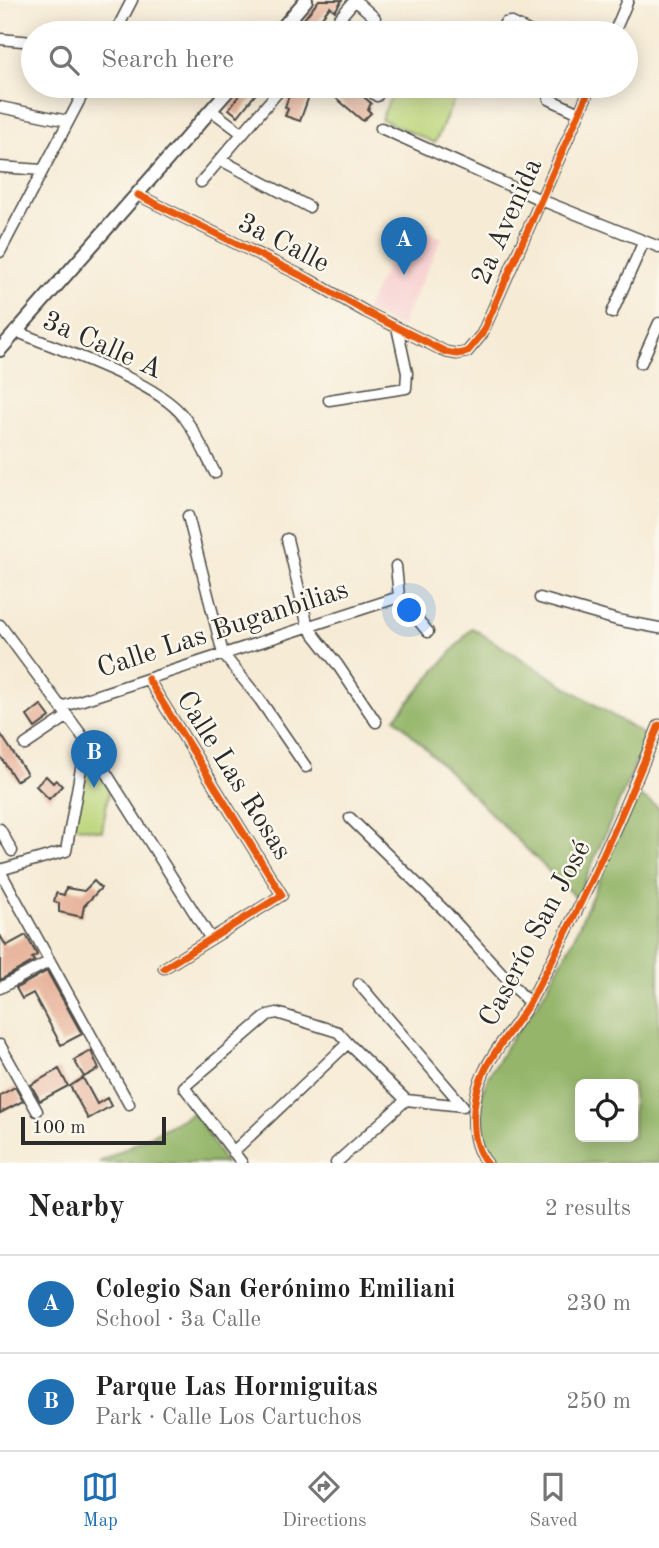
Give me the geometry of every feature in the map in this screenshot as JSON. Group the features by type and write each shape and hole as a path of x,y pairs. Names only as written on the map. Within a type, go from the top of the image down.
{"street":[{"path":"121,21 132,0"},
{"path":"288,21 306,0"},
{"path":"337,21 355,0 375,18"},
{"path":"619,21 628,0"},
{"path":"0,39 21,41"},
{"path":"0,252 80,98"},
{"path":"0,350 222,98"},
{"path":"201,181 273,98"},
{"name":"2a Avenida","path":"446,352 467,352 475,345 586,98"},
{"path":"550,99 579,113"},
{"path":"0,107 68,121"},
{"path":"211,110 243,134"},
{"path":"381,128 541,201 659,247"},
{"path":"221,160 309,207"},
{"path":"0,167 42,170"},
{"name":"3a Calle","path":"138,195 308,279 446,352"},
{"path":"612,313 644,241"},
{"path":"640,363 659,323"},
{"path":"329,400 405,388 407,373 397,327"},
{"name":"3a Calle A","path":"15,331 132,380 160,396 183,415 215,473"},
{"path":"188,516 223,654 260,700 306,767"},
{"path":"287,539 307,627 337,664 376,722"},
{"path":"396,566 399,597 428,632"},
{"name":"Calle Las Buganbilias","path":"25,745 64,712 148,679 399,597"},
{"path":"540,598 617,620 659,628"},
{"path":"0,625 86,741 211,939 164,968"},
{"name":"Calle Las Rosas","path":"148,679 282,895 211,939"},
{"name":"Caserío San José","path":"487,1163 475,1142 474,1107 483,1072 529,1003 581,902 632,792 659,725"},
{"path":"86,741 66,851 0,871 129,1104"},
{"path":"350,818 446,912 529,1003"},
{"path":"0,829 12,850"},
{"path":"0,988 50,961"},
{"path":"359,984 463,1106"},
{"path":"242,1163 184,1087 268,1014 277,1013 338,1032 406,1100 474,1107"},
{"path":"233,1152 348,1043"},
{"path":"0,1045 37,1111"},
{"path":"336,1163 406,1100"}],"shaded area":[{"path":"408,222 442,238 400,327 365,311"}],"green space":[{"path":"391,98 455,98 435,143 381,119"},
{"path":"472,628 647,737 577,899 395,718"},
{"path":"86,741 111,779 102,831 71,826"},
{"path":"637,794 659,808 659,1163 497,1163 482,1146 478,1105 488,1077 539,1002 571,944"},
{"path":"195,1112 225,1163 98,1163"}],"building":[{"path":"319,0 342,0 335,11 330,7 319,21 302,21"},
{"path":"237,98 252,98 238,116 229,109"},
{"path":"288,98 308,98 300,121 285,116 288,109 285,107"},
{"path":"336,98 365,98 371,103 368,110 371,113 363,121"},
{"path":"41,705 50,717 35,728 27,716"},
{"path":"0,733 27,774 16,781 0,756"},
{"path":"46,776 53,783 56,780 62,786 49,799 36,786"},
{"path":"94,881 101,888 84,906 82,917 59,912 59,903 54,902 56,893 64,895 66,888 84,891"},
{"path":"0,935 6,946 26,935 37,955 32,958 34,961 0,980"},
{"path":"47,971 82,1034 61,1045 33,993 22,999 16,988"},
{"path":"91,1051 99,1069 84,1077 74,1060"},
{"path":"59,1069 68,1086 40,1101 31,1085"},
{"path":"83,1078 97,1104 107,1098 111,1106 88,1119 70,1086"},
{"path":"15,1087 23,1101 0,1113 0,1095"}],"cycle path":[{"path":"138,195 308,279 446,352 467,352 482,334 586,98"},
{"path":"148,679 282,895 164,968"},
{"path":"487,1163 476,1143 474,1131 474,1106 480,1082 494,1053 531,1000 566,933 659,725"}],"place":[{"name":"Colegio San Gerónimo Emiliani","path":"404,275"},
{"name":"Parque Las Hormiguitas","path":"94,788"}]}
